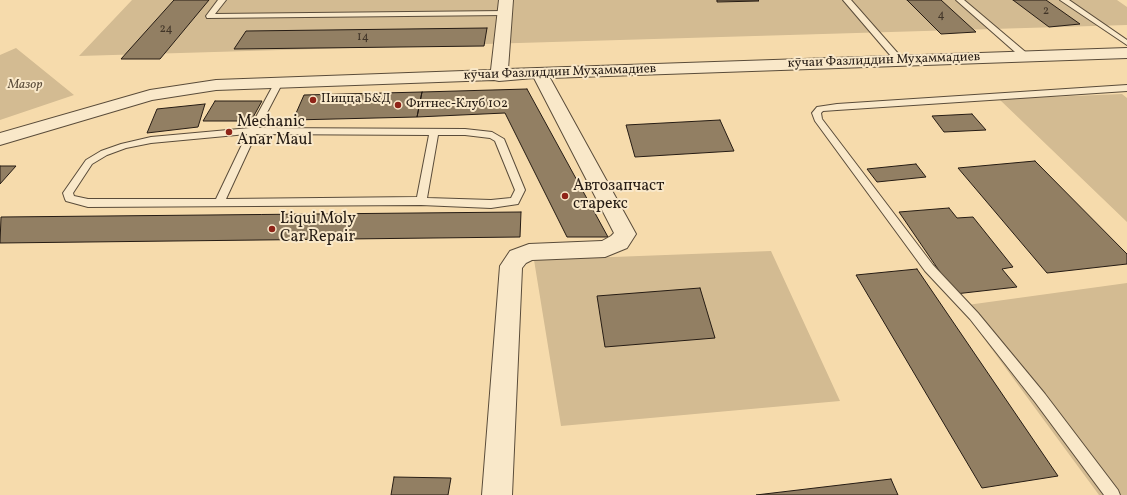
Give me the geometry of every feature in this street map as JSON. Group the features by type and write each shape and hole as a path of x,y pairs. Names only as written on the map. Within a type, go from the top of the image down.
{"street":[{"path":"499,76 505,7"},
{"name":"кӯчаи Фазлиддин Муҳаммадиев","path":"0,139 150,94 216,85 1127,53"},
{"path":"497,495 511,266 518,258 529,252 605,249 619,242 625,234 540,74"}],"lane":[{"path":"222,0 210,16 505,7"},
{"path":"847,0 899,60"},
{"path":"960,0 1026,57"},
{"path":"1064,0 1127,43"},
{"path":"219,203 253,131 279,82"},
{"path":"1113,495 1040,398 974,316 929,268 865,184 818,119 816,113 820,109 836,107 1127,88"},
{"path":"253,131 483,133 500,139 520,190 514,201 491,204 421,201 88,203 70,199 68,193 89,162 104,153 117,148 151,140 253,131"},
{"path":"421,201 434,132"}],"green space":[{"path":"132,0 1117,0 1127,7 1127,25 79,56"},
{"name":"Мазор","path":"16,48 74,95 0,120 0,55"},
{"path":"1122,94 1127,98 1127,222 999,99"},
{"path":"771,251 840,401 561,426 534,260"},
{"path":"1127,283 1127,495 1099,495 960,306"}],"building":[{"path":"174,0 209,0 160,59 121,59"},
{"path":"717,0 758,0 759,1 717,2"},
{"path":"907,0 941,0 976,32 941,34"},
{"path":"1013,0 1046,0 1080,24 1049,27"},
{"path":"487,28 484,46 234,49 246,31"},
{"path":"527,89 608,237 567,237 505,113 417,117 422,92"},
{"path":"422,92 417,117 293,120 304,95"},
{"path":"215,101 262,101 251,121 203,121"},
{"path":"205,104 198,127 147,133 157,109"},
{"path":"972,114 986,130 944,132 932,116"},
{"path":"720,120 734,151 635,157 626,125"},
{"path":"1035,161 1127,254 1127,264 1047,273 958,168"},
{"path":"916,164 926,177 877,182 867,169"},
{"path":"0,166 16,166 0,184"},
{"path":"949,208 957,218 973,217 1013,267 1002,269 1017,287 955,294 899,212"},
{"path":"521,212 520,237 0,243 1,217"},
{"path":"917,269 1058,476 982,488 856,275"},
{"path":"700,288 715,338 605,347 597,296"},
{"path":"394,477 451,478 448,495 391,495"},
{"path":"891,479 898,495 756,495"}],"place":[{"name":"Пицца Б&Д","path":"313,100"},
{"name":"Фитнес-Клуб 102","path":"398,105"},
{"name":"Mechanic Anar Maul","path":"229,132"},
{"name":"Автозапчаст старекс","path":"565,196"},
{"name":"Liqui Moly Car Repair","path":"272,229"}]}
